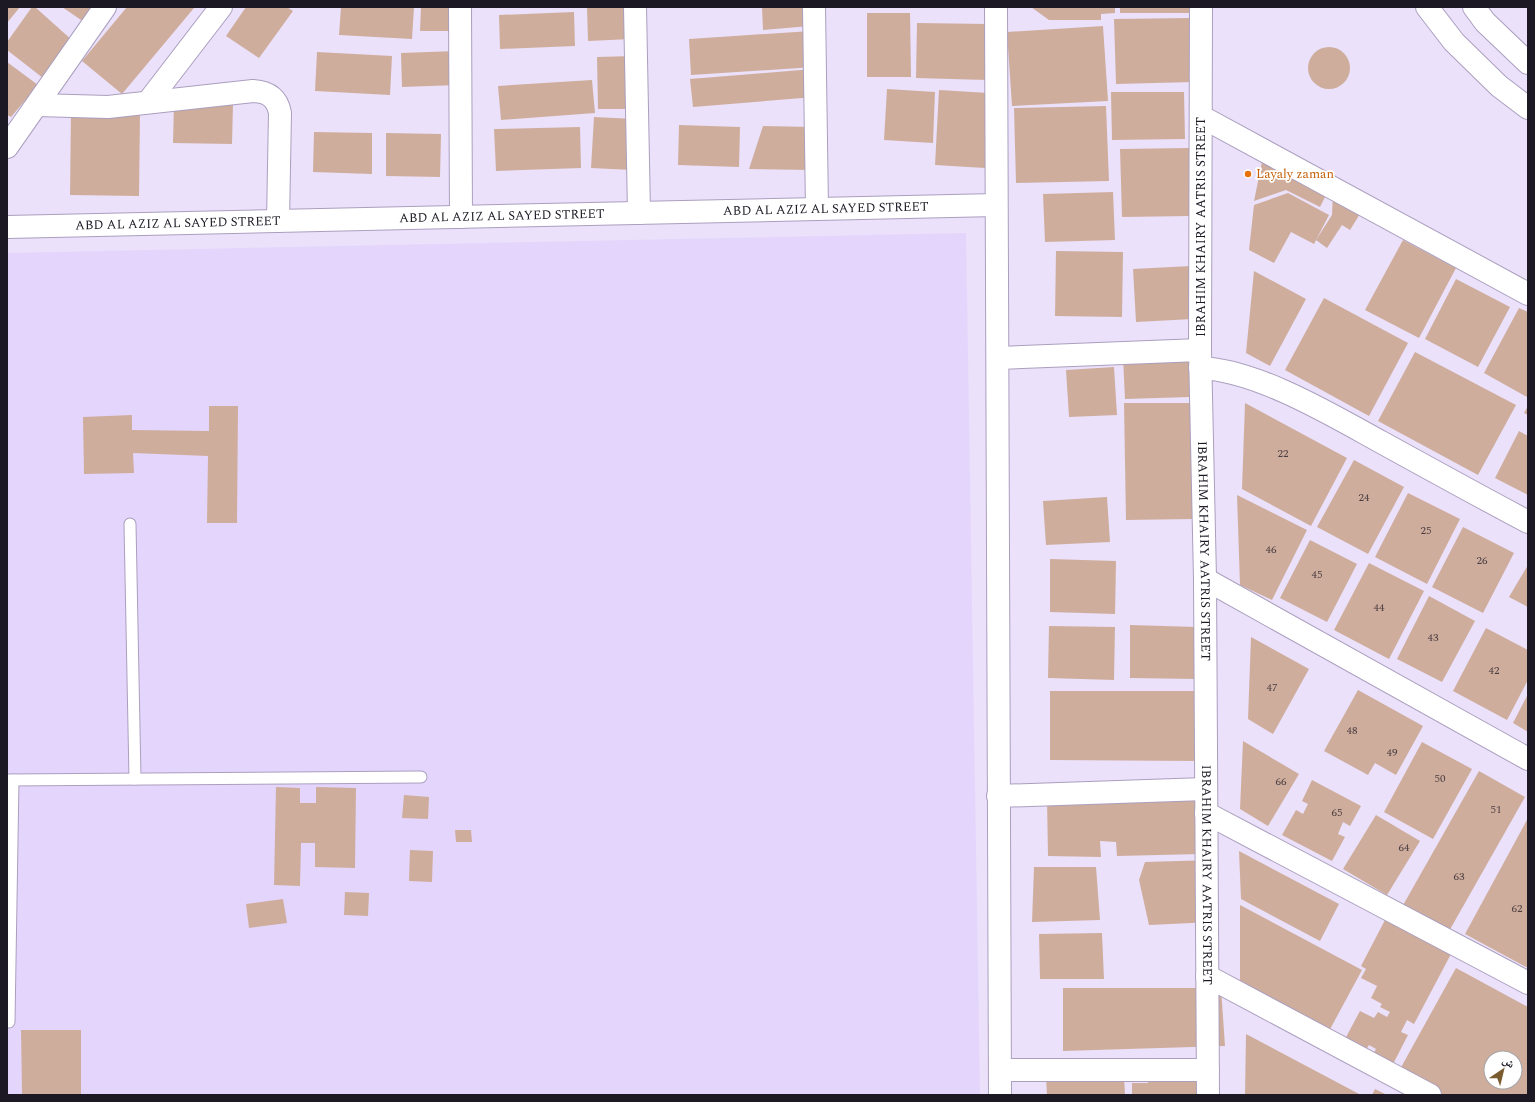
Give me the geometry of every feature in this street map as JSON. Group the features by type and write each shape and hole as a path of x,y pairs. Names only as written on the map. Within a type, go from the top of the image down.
{"street":[{"path":"7,147 105,7"},
{"path":"148,102 221,7"},
{"path":"460,7 461,217"},
{"path":"635,7 639,213"},
{"path":"814,7 817,209"},
{"path":"996,7 1000,1095"},
{"name":"IBRAHIM KHAIRY AATRIS STREET","path":"1201,7 1202,117 1200,359 1205,579 1205,789 1208,1095"},
{"path":"1427,7 1454,42 1499,86 1528,108"},
{"path":"1474,7 1485,22 1528,63"},
{"path":"37,105 108,107 253,91 263,92 272,96 278,104 280,112 278,221"},
{"path":"1202,117 1528,294"},
{"name":"ABD AL AZIZ AL SAYED STREET","path":"7,227 996,205"},
{"path":"998,358 1200,359 1220,369 1280,391 1333,416 1528,522"},
{"path":"1205,579 1528,759"},
{"path":"998,796 1205,789"},
{"path":"1206,813 1528,983"},
{"path":"1207,976 1430,1095"},
{"path":"1000,1070 1208,1070"}],"lane":[{"path":"130,524 135,779"},
{"path":"9,1022 10,780 421,777"}],"shaded area":[{"path":"966,233 980,1095 7,1095 7,253"}],"building":[{"path":"7,7 20,7 7,23"},
{"path":"32,7 35,7 73,41 43,78 7,50 7,42"},
{"path":"62,7 100,7 87,24"},
{"path":"127,7 194,8 122,94 82,61"},
{"path":"246,7 287,7 293,11 259,58 226,36"},
{"path":"341,7 414,7 412,39 339,35"},
{"path":"421,7 454,7 454,31 420,31"},
{"path":"587,7 631,7 632,39 588,41"},
{"path":"762,7 809,7 810,26 763,30"},
{"path":"1031,7 1115,7 1115,13 1101,14 1101,20 1049,20"},
{"path":"1120,7 1191,7 1191,13 1120,13"},
{"path":"574,12 575,46 500,49 499,15"},
{"path":"867,13 910,13 911,77 867,77"},
{"path":"1191,18 1193,82 1116,84 1114,19"},
{"path":"917,23 988,24 987,80 916,78"},
{"path":"1103,26 1108,101 1012,106 1007,32"},
{"path":"811,31 814,67 691,75 689,39"},
{"path":"1325,47 1333,47 1344,53 1350,64 1350,72 1344,83 1333,89 1325,89 1314,83 1308,72 1308,64 1314,53"},
{"path":"456,51 457,85 402,87 401,53"},
{"path":"317,52 392,56 390,95 315,91"},
{"path":"633,56 634,109 598,109 597,57"},
{"path":"7,62 38,85 11,117 7,115"},
{"path":"813,69 815,97 693,107 690,79"},
{"path":"592,80 595,113 501,120 498,86"},
{"path":"887,89 935,92 933,143 884,140"},
{"path":"939,90 989,93 985,168 935,165"},
{"path":"1111,92 1184,92 1185,139 1112,140"},
{"path":"174,103 233,104 232,144 173,143"},
{"path":"1106,106 1109,181 1016,183 1014,108"},
{"path":"71,111 140,113 139,196 70,195"},
{"path":"594,117 635,119 632,170 591,168"},
{"path":"679,125 740,127 739,167 678,165"},
{"path":"763,126 812,127 811,170 749,169"},
{"path":"580,127 581,168 496,171 494,129"},
{"path":"314,132 372,133 372,174 313,172"},
{"path":"386,133 441,134 440,177 386,176"},
{"path":"1189,148 1190,216 1122,217 1120,149"},
{"path":"1263,157 1328,191 1320,207 1286,190 1254,201"},
{"path":"1333,191 1363,209 1350,230 1342,225 1327,248 1316,240 1332,215"},
{"path":"1113,192 1115,240 1045,242 1043,194"},
{"path":"1288,193 1329,215 1314,244 1291,232 1274,263 1249,250 1254,205"},
{"path":"1403,240 1456,268 1419,338 1365,310"},
{"path":"1056,251 1123,252 1122,317 1055,316"},
{"path":"1191,266 1193,319 1136,322 1133,269"},
{"path":"1254,271 1306,299 1270,366 1246,353"},
{"path":"1456,279 1510,307 1478,367 1425,339"},
{"path":"1324,298 1408,343 1369,416 1285,370"},
{"path":"1519,308 1528,312 1527,397 1484,373"},
{"path":"1415,352 1516,405 1478,475 1378,421"},
{"path":"1189,357 1190,397 1125,399 1123,358"},
{"path":"1114,367 1117,415 1069,417 1066,370"},
{"path":"1124,403 1190,403 1193,519 1126,520"},
{"path":"1245,403 1347,458 1311,526 1242,489"},
{"path":"209,406 238,406 237,523 207,523 208,456 133,453 134,473 84,474 83,417 132,415 132,430 209,431"},
{"path":"1528,406 1528,415 1524,413"},
{"path":"1519,431 1528,436 1528,495 1495,478"},
{"path":"1354,460 1404,487 1368,554 1317,527"},
{"path":"1408,493 1460,519 1427,584 1375,557"},
{"path":"1237,495 1307,530 1272,600 1240,585"},
{"path":"1107,497 1110,542 1046,545 1043,501"},
{"path":"1463,527 1514,553 1483,613 1432,587"},
{"path":"1310,540 1357,564 1327,622 1280,598"},
{"path":"1050,559 1116,561 1115,614 1050,612"},
{"path":"1369,563 1424,591 1389,659 1334,630"},
{"path":"1528,565 1528,607 1509,597"},
{"path":"1429,596 1475,621 1442,682 1397,659"},
{"path":"1130,625 1197,627 1196,679 1130,678"},
{"path":"1049,626 1115,627 1114,680 1048,678"},
{"path":"1486,628 1528,650 1528,680 1507,720 1453,691"},
{"path":"1251,637 1309,669 1273,734 1248,719"},
{"path":"1358,690 1423,726 1396,775 1375,763 1368,775 1324,751"},
{"path":"1050,691 1196,691 1196,761 1050,760"},
{"path":"1528,694 1528,732 1513,723"},
{"path":"1243,741 1299,774 1268,826 1240,809"},
{"path":"1422,742 1472,769 1433,839 1384,812"},
{"path":"1479,771 1525,797 1448,933 1402,907"},
{"path":"1312,780 1361,806 1350,826 1343,822 1338,834 1345,837 1332,861 1282,835 1296,810 1303,814 1308,804 1302,801"},
{"path":"276,787 300,788 300,803 316,803 316,787 356,788 355,868 315,867 315,843 301,843 300,886 274,885"},
{"path":"404,795 429,797 428,819 402,818"},
{"path":"1200,796 1201,854 1117,856 1116,842 1100,841 1101,857 1048,856 1047,799"},
{"path":"1376,815 1420,841 1387,895 1343,869"},
{"path":"1528,818 1528,968 1465,934"},
{"path":"455,830 471,830 472,842 456,842"},
{"path":"410,850 433,851 432,882 409,881"},
{"path":"1239,851 1339,904 1320,941 1241,899"},
{"path":"1213,860 1213,922 1149,925 1139,880 1145,862"},
{"path":"1034,867 1096,867 1100,920 1032,922"},
{"path":"345,892 369,893 368,916 344,915"},
{"path":"283,899 287,923 249,928 246,904"},
{"path":"1240,905 1362,970 1328,1033 1240,986"},
{"path":"1385,920 1451,954 1414,1024 1407,1020 1401,1032 1408,1035 1392,1066 1372,1056 1376,1049 1369,1045 1366,1050 1345,1039 1360,1011 1374,1018 1378,1012 1387,1017 1390,1012 1380,1007 1382,1004 1371,998 1377,986 1361,978 1366,969 1361,966"},
{"path":"1102,933 1104,979 1040,979 1039,934"},
{"path":"1456,968 1528,1007 1528,1095 1444,1095 1399,1071"},
{"path":"1063,988 1221,988 1225,1046 1063,1051"},
{"path":"21,1030 81,1030 81,1094 22,1094"},
{"path":"1246,1034 1361,1095 1245,1095"},
{"path":"1148,1075 1200,1077 1199,1095 1132,1095 1132,1083 1148,1083"},
{"path":"1124,1076 1125,1095 1047,1095 1046,1077"},
{"path":"1375,1089 1387,1095 1372,1095"}],"place":[{"name":"Layaly zaman","path":"1248,174"}]}
